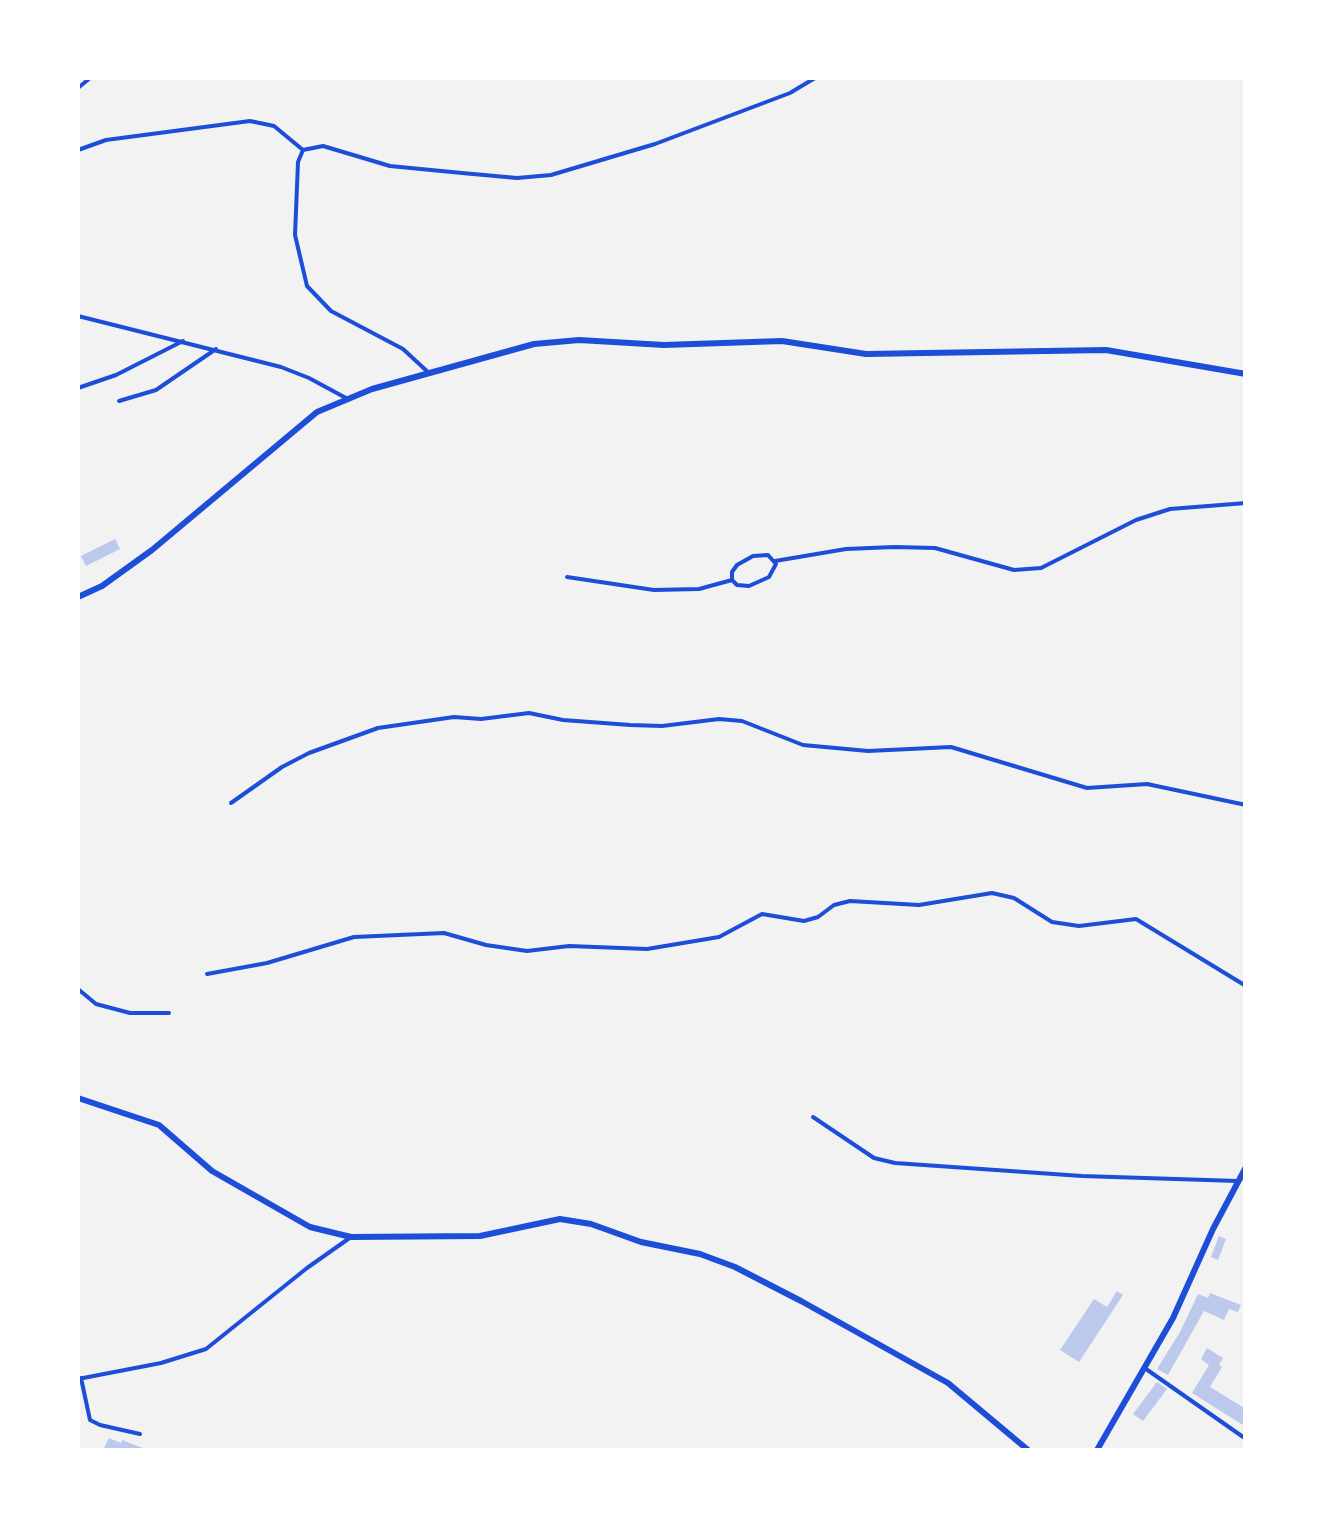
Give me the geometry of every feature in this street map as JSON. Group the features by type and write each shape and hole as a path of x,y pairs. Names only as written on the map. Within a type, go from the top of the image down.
{"street":[{"path":"78,596 121,574 318,412 346,398 534,344 580,340 664,345 782,341 866,354 1106,350 1246,374"},
{"path":"78,1098 158,1126 212,1170 310,1227 351,1237 480,1236 560,1219 592,1224 641,1242 700,1254 736,1267 948,1384 1028,1450"},
{"path":"1097,1450 1146,1368 1246,1167"}],"lane":[{"path":"78,88 90,78"},
{"path":"304,150 323,146 390,166 517,178 551,175 655,144 790,93 814,78"},
{"path":"78,149 106,140 250,121 274,126 304,150"},
{"path":"304,150 298,162 295,235 307,286 331,311 403,348 430,374"},
{"path":"78,316 216,349 310,378 346,398"},
{"path":"78,388 106,380 183,341"},
{"path":"118,401 156,390 216,349"},
{"path":"732,580 732,572 746,558 761,554 775,561 846,549 894,547 935,548 1014,570 1041,568 1136,520 1170,508 1246,503"},
{"path":"568,578 654,590 700,589 732,580 742,586 762,582 774,572 775,561"},
{"path":"231,803 296,760 378,728 454,717 482,719 529,713 630,725 662,726 719,718 742,720 802,745 868,751 951,747 1087,788 1146,784 1246,805"},
{"path":"208,974 267,963 354,937 444,933 486,945 527,950 569,946 647,949 719,937 762,914 804,921 834,904 850,900 919,905 992,893 1014,898 1052,922 1079,926 1136,919 1150,924 1246,986"},
{"path":"78,989 96,1004 130,1014 170,1013"},
{"path":"813,1116 874,1158 895,1163 1082,1176 1238,1181"},
{"path":"140,1434 90,1420 79,1378 161,1363 206,1349 351,1237"},
{"path":"1146,1368 1246,1439"}],"building":[{"path":"115,539 120,549 86,566 81,556"},
{"path":"1219,1236 1226,1239 1218,1260 1211,1257"},
{"path":"1117,1291 1123,1295 1079,1362 1060,1350 1094,1299 1107,1307"},
{"path":"1210,1293 1241,1305 1238,1312 1229,1309 1224,1320 1204,1311 1168,1375 1157,1369 1198,1294 1208,1298"},
{"path":"1207,1348 1223,1358 1210,1387 1246,1409 1246,1427 1192,1393 1209,1365 1201,1359"},
{"path":"1157,1382 1167,1389 1143,1421 1133,1414"},
{"path":"109,1438 121,1443 122,1440 148,1450 103,1450"}]}
